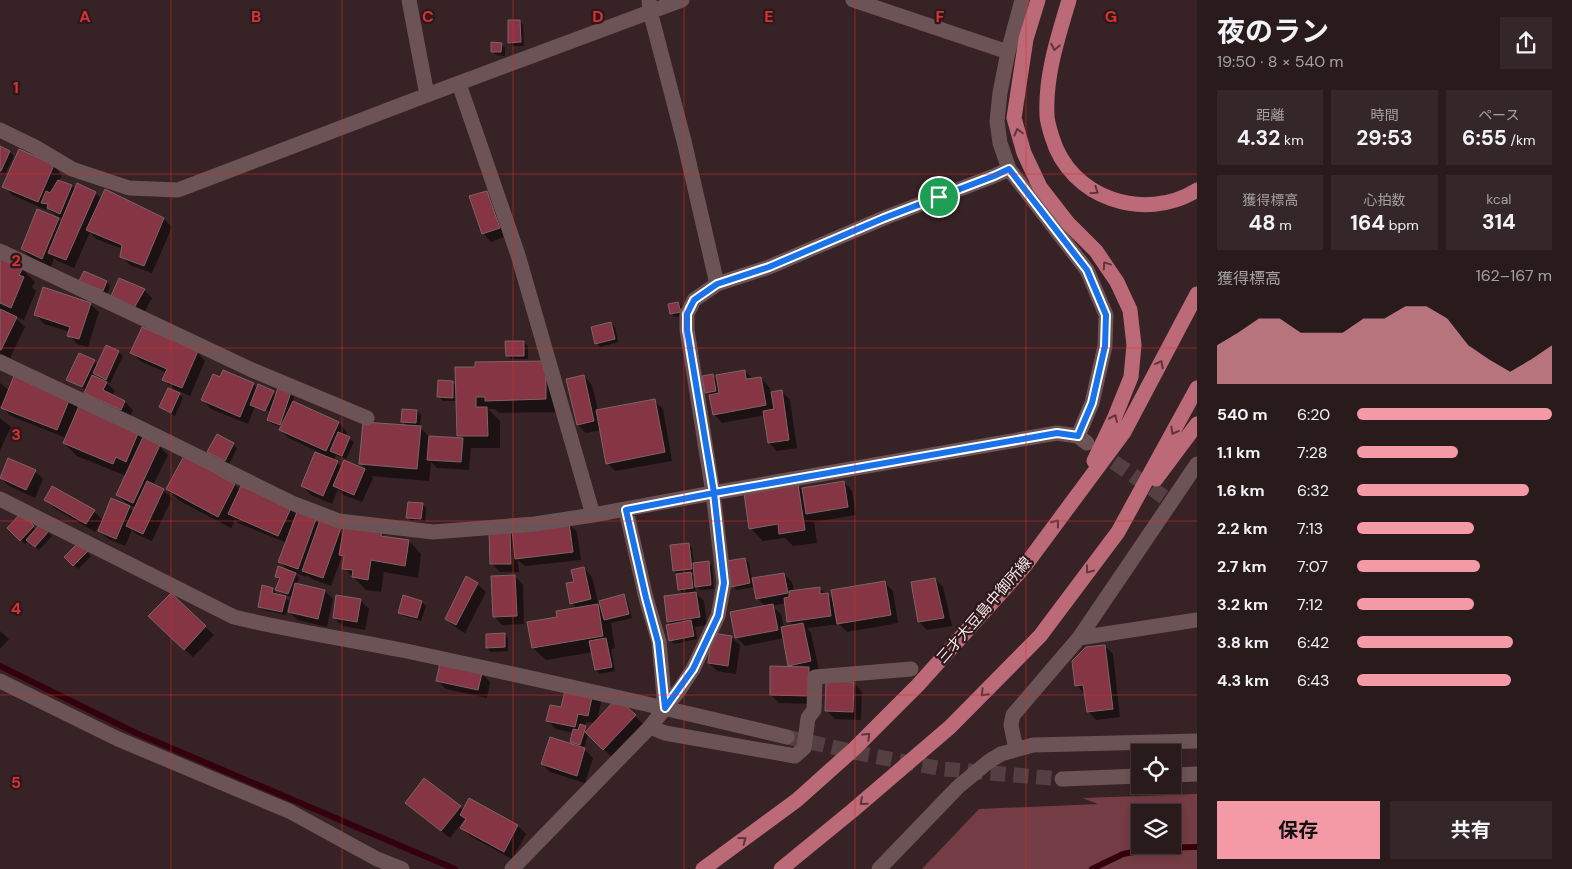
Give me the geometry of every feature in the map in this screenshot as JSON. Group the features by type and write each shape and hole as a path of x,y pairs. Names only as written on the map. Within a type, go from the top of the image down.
{"main road":[{"path":"1038,0 1026,39 1014,118 1024,153 1040,187 1068,223 1096,251 1117,282 1130,310 1134,345 1131,377 1114,419 1078,494"},
{"path":"1069,0 1056,42 1048,86 1046,117 1057,153 1079,180 1103,197 1143,205 1185,198 1197,190"},
{"name":"三才大豆島中御所線","path":"704,869 797,800 854,749 912,692 1024,567 1124,432 1197,294"},
{"path":"1118,532 1197,388"},
{"path":"781,869 950,728 1040,636 1197,424"}],"street":[{"path":"409,0 427,94"},
{"path":"0,130 35,147 72,170 129,188 178,190 427,94 459,84 649,6 682,0"},
{"path":"853,0 1008,52"},
{"path":"0,362 136,426 292,503 338,520 433,532 535,524 626,510 1057,433 1082,439 1105,346 1106,315 1087,270 1009,169 1000,143 997,121 1000,93 1008,52 1022,0"},
{"path":"649,6 684,141 717,284"},
{"path":"459,84 518,255 594,515"},
{"path":"512,869 650,727 693,669 718,616 724,583 714,493 687,330 687,314 694,300 717,284 769,267 884,218 1009,169"},
{"path":"0,251 252,370 367,418"},
{"path":"1016,749 1011,725 1013,715 1079,638 1168,499 1197,464"},
{"path":"0,500 234,617 410,652 787,737"},
{"path":"626,510 658,642 665,708"},
{"path":"1079,638 1197,620"},
{"path":"650,727 665,733 795,756 804,748 808,718 814,710 815,677 911,669"},
{"path":"0,681 118,739 289,811 377,859 402,869"},
{"path":"879,869 958,787 988,762 1001,754 1033,745 1197,740"},
{"path":"1181,775 1197,774"},
{"path":"1062,779 1131,776"}],"shaded area":[{"path":"1197,794 1197,869 922,869 979,809 1098,804 1082,798"}],"building":[{"path":"508,20 520,20 521,42 508,43"},
{"path":"491,42 502,43 501,52 491,52"},
{"path":"0,146 10,151 1,171 0,171"},
{"path":"19,149 54,165 38,202 2,187"},
{"path":"58,180 72,185 60,214 47,208 48,204 41,203 46,191 50,193"},
{"path":"77,183 96,192 66,260 48,253"},
{"path":"105,189 164,218 144,266 120,257 122,245 86,230"},
{"path":"487,191 500,228 482,234 469,196"},
{"path":"37,209 59,218 42,259 21,249"},
{"path":"0,259 23,268 19,275 24,277 11,308 0,303"},
{"path":"84,271 107,281 103,291 79,281"},
{"path":"119,278 145,289 134,308 111,296"},
{"path":"43,287 91,303 79,339 67,336 70,327 34,315"},
{"path":"678,302 681,312 670,314 668,304"},
{"path":"0,309 17,317 1,350 0,350"},
{"path":"611,322 615,339 595,344 591,327"},
{"path":"142,327 198,351 182,388 162,380 167,369 130,353"},
{"path":"505,341 524,341 524,356 506,356"},
{"path":"106,345 119,351 106,380 93,373"},
{"path":"79,353 95,360 82,387 66,380"},
{"path":"546,361 546,399 485,401 485,397 476,397 476,407 487,407 488,436 457,436 455,367 475,367 475,362"},
{"path":"223,370 254,383 240,417 201,400 213,374 220,377"},
{"path":"745,370 746,379 761,377 766,405 713,415 709,395 719,393 716,375"},
{"path":"713,374 716,391 705,393 702,376"},
{"path":"92,375 107,382 103,390 125,401 121,410 84,393"},
{"path":"584,375 594,421 577,425 566,379"},
{"path":"14,376 70,398 57,430 1,408"},
{"path":"438,380 453,381 453,398 437,397"},
{"path":"258,384 274,391 265,411 250,405"},
{"path":"168,388 180,393 171,413 159,407"},
{"path":"278,388 291,392 280,425 267,420"},
{"path":"782,390 789,440 768,443 763,411 774,409 771,392"},
{"path":"655,399 665,452 606,464 596,410"},
{"path":"293,401 339,422 326,451 279,430"},
{"path":"79,406 139,431 126,462 116,457 113,464 63,443"},
{"path":"402,409 417,410 416,423 401,422"},
{"path":"363,422 421,426 417,469 359,464"},
{"path":"338,432 350,437 342,456 330,451"},
{"path":"217,434 234,443 225,461 207,452"},
{"path":"429,436 463,438 461,462 427,460"},
{"path":"143,437 160,445 133,503 116,495"},
{"path":"315,452 338,461 323,496 301,486"},
{"path":"184,456 235,484 218,517 166,489"},
{"path":"8,458 36,470 26,490 0,478"},
{"path":"344,460 365,469 354,495 333,486"},
{"path":"147,481 164,489 143,534 126,526"},
{"path":"844,481 848,507 806,514 802,488"},
{"path":"798,484 805,530 779,534 778,524 749,529 744,493"},
{"path":"52,486 95,510 86,524 44,500"},
{"path":"241,486 291,508 278,536 228,514"},
{"path":"111,498 130,506 116,539 98,531"},
{"path":"408,502 423,503 421,519 406,518"},
{"path":"297,512 316,519 298,569 278,562"},
{"path":"21,513 34,526 20,541 7,528"},
{"path":"321,517 342,525 323,578 302,571"},
{"path":"569,522 573,552 515,559 512,530"},
{"path":"40,524 49,531 35,547 26,540"},
{"path":"344,526 382,531 381,536 409,540 405,566 371,560 368,580 352,577 353,570 342,569 344,556 339,555"},
{"path":"510,529 511,564 490,564 489,530"},
{"path":"79,542 88,551 73,566 64,557"},
{"path":"689,543 692,569 673,571 670,545"},
{"path":"745,558 750,583 731,587 727,561"},
{"path":"709,561 711,585 695,587 693,563"},
{"path":"278,566 296,573 288,594 275,590 280,578 275,577"},
{"path":"584,567 591,599 570,604 566,583 574,582 571,570"},
{"path":"691,572 693,588 678,590 676,574"},
{"path":"784,573 788,593 756,599 752,578"},
{"path":"515,575 517,616 493,617 491,576"},
{"path":"466,576 478,583 456,625 445,619"},
{"path":"935,578 944,618 918,622 911,582"},
{"path":"885,581 891,615 837,624 831,590"},
{"path":"295,583 325,590 318,619 288,612"},
{"path":"262,585 273,588 272,593 286,596 282,612 258,607"},
{"path":"820,587 820,594 828,593 831,616 787,622 784,598 789,597 789,591"},
{"path":"696,592 700,617 667,622 664,596"},
{"path":"171,593 206,626 184,650 148,616"},
{"path":"624,594 629,614 604,620 599,601"},
{"path":"336,595 361,599 357,622 333,618"},
{"path":"403,595 422,601 417,618 398,613"},
{"path":"598,604 603,636 532,648 527,622 557,617 556,611"},
{"path":"773,604 778,630 735,638 730,612"},
{"path":"691,620 694,636 669,641 666,625"},
{"path":"803,623 811,661 788,666 781,627"},
{"path":"505,633 505,647 486,648 486,634"},
{"path":"712,633 732,636 728,666 708,663"},
{"path":"606,638 612,667 595,670 589,641"},
{"path":"1105,645 1113,709 1087,712 1083,685 1075,686 1072,661 1086,647"},
{"path":"440,663 482,673 478,690 436,681"},
{"path":"770,666 809,667 809,696 770,695"},
{"path":"826,681 854,682 853,712 825,711"},
{"path":"566,687 593,693 588,716 578,714 575,727 546,721 550,705 561,707"},
{"path":"617,698 636,715 603,750 585,732"},
{"path":"580,724 586,726 580,745 570,742 573,729 578,730"},
{"path":"550,737 585,748 577,776 541,764"},
{"path":"424,778 461,806 441,831 405,803"},
{"path":"469,798 518,825 504,852 460,828 466,819 460,815"}],"waterway":[{"path":"0,666 136,733 455,869"},
{"path":"1092,869 1123,854 1154,848 1197,847"}],"tunnel":[{"path":"1095,449 1164,497"},
{"path":"787,737 943,769 1062,779"}],"route":[{"path":"939,197 884,218 769,267 717,284 694,300 687,314 687,330 714,493 724,583 718,616 693,669 665,708 658,642 626,510 714,493 1057,433 1078,436 1092,403 1105,346 1106,315 1087,270 1009,169 939,197"}]}
